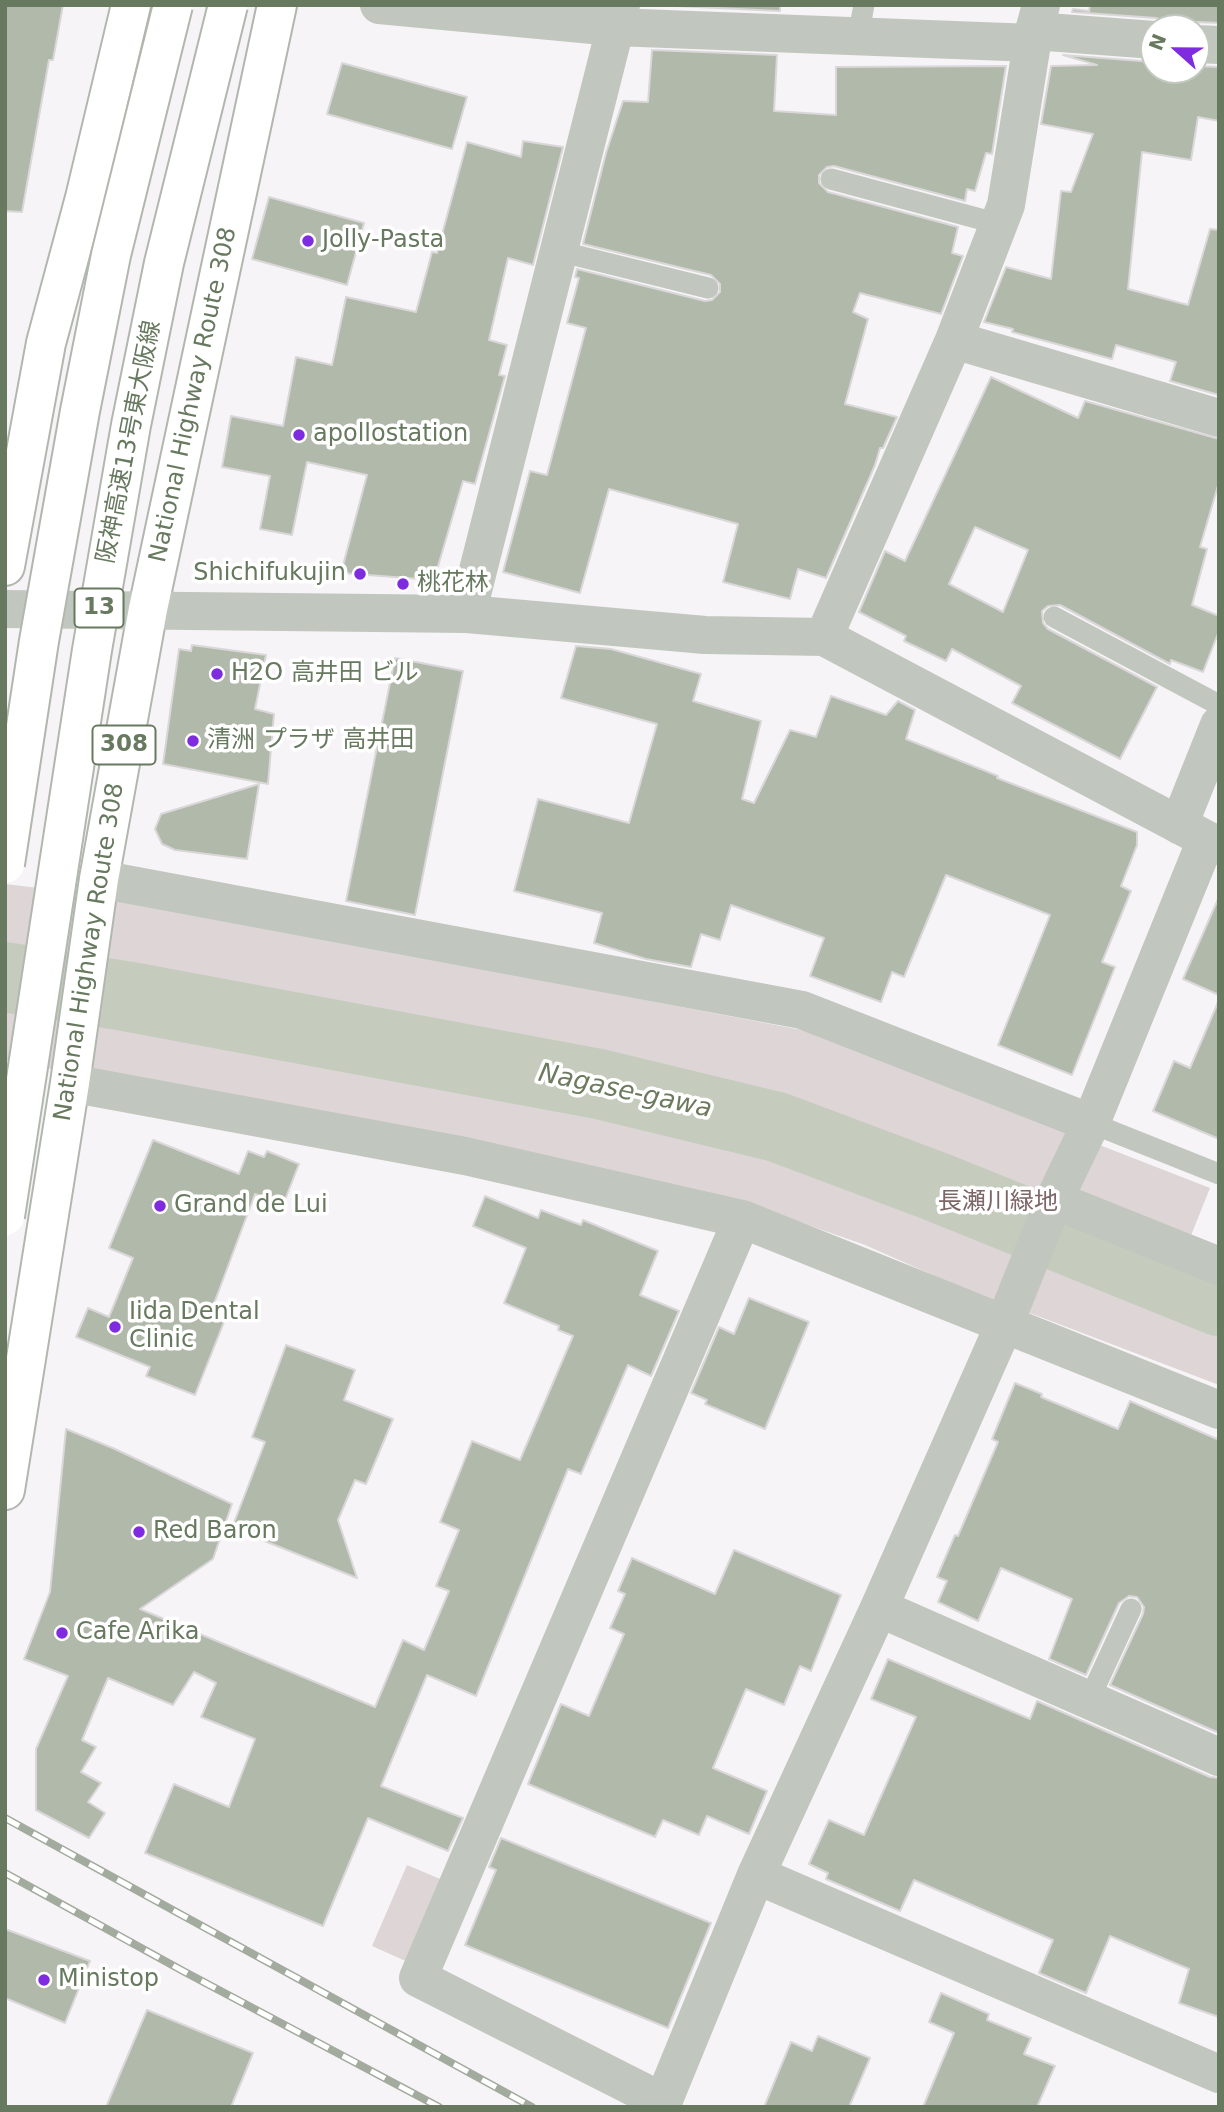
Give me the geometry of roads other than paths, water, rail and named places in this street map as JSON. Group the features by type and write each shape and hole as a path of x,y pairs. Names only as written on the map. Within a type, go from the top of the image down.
{"highway":[{"path":"5,566 46,343 85,198 131,5"},
{"name":"13","path":"5,864 39,641 80,411 114,242 173,5"},
{"name":"阪神高速13号東大阪線","path":"5,1216 92,650 131,425 170,237 228,5"},
{"name":"National Highway Route 308","path":"5,1490 70,1083 99,879 148,610 277,5"}],"street":[{"path":"379,5 617,16 1036,27 1140,38"},
{"path":"467,614 617,16"},
{"path":"824,637 954,340 1006,205 1036,27"},
{"path":"954,340 1219,418"},
{"path":"5,609 467,614 705,635 824,637 1201,837"},
{"path":"742,1219 418,1978 662,2105 756,1875 879,1608 1004,1325 1047,1217 1091,1123 1201,837 1219,725"},
{"path":"99,879 802,1010 1091,1123"},
{"path":"70,1083 465,1156 742,1219 1219,1409"},
{"path":"1047,1217 1219,1266"},
{"path":"879,1608 1219,1757"},
{"path":"756,1875 1219,2074"}],"lane":[{"path":"831,179 999,224"},
{"path":"558,251 708,288"},
{"path":"1054,617 1219,705"},
{"path":"1091,1123 1219,1174"},
{"path":"1089,1700 1131,1609"}],"waterway":[{"name":"Nagase-gawa","path":"5,977 125,996 599,1084 777,1127 937,1187 1219,1301"}],"railway":[{"path":"5,1818 532,2107"},
{"path":"5,1873 439,2107"}],"place":[{"name":"Jolly-Pasta","path":"308,241"},
{"name":"apollostation","path":"299,435"},
{"name":"Shichifukujin","path":"360,574"},
{"name":"桃花林","path":"403,584"},
{"name":"H2O 高井田 ビル","path":"217,674"},
{"name":"清洲 プラザ 高井田","path":"193,741"},
{"name":"Grand de Lui","path":"160,1206"},
{"name":"Iida Dental Clinic","path":"115,1327"},
{"name":"Red Baron","path":"139,1532"},
{"name":"Cafe Arika","path":"62,1633"},
{"name":"Ministop","path":"44,1980"}],"park label":[{"name":"長瀬川緑地","path":"998,1203"}]}
